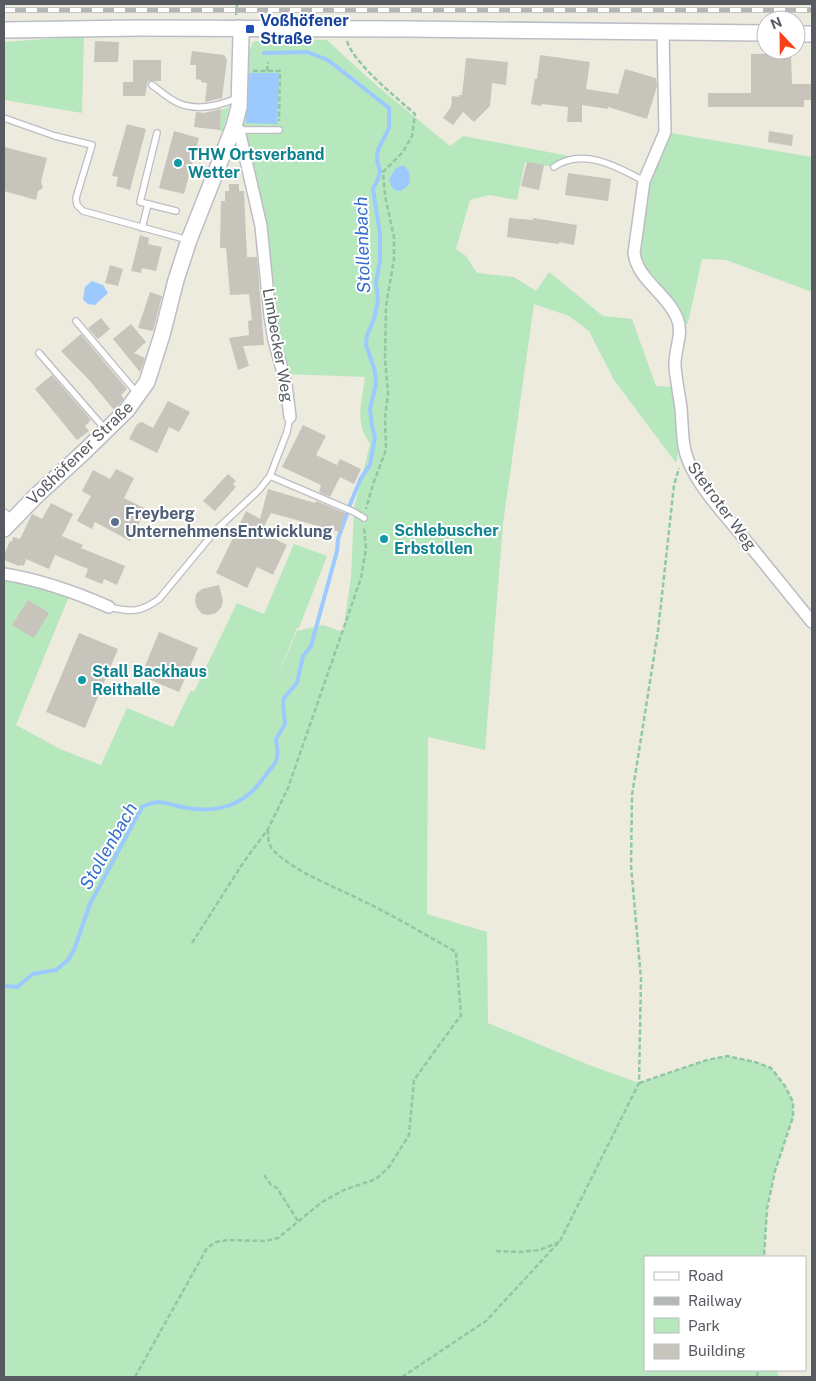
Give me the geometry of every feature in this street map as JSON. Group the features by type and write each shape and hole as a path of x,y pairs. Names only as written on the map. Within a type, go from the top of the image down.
{"main road":[{"path":"4,30 239,28 756,33"},
{"name":"Voßhöfener Straße","path":"7,520 127,410 147,382 188,240 236,128 239,107 241,36 239,28"}],"street":[{"name":"Stetroter Weg","path":"663,32 665,132 644,181 634,253 636,263 642,274 672,308 677,318 680,329 675,364 686,456 695,475 812,622"},
{"name":"Limbecker Weg","path":"236,128 251,176 262,226 271,324 286,384 290,417"},
{"name":"Limbecker Weg","path":"4,574 21,576 61,587 109,607"}],"lane":[{"path":"152,85 179,104 192,106 216,106 239,97"},
{"path":"4,118 55,136 92,145 76,198 77,205 82,211 188,240"},
{"path":"236,128 279,130"},
{"path":"157,133 140,202 176,211"},
{"path":"554,166 562,161 580,158 594,160 616,166 644,181"},
{"path":"142,228 148,204"},
{"path":"76,322 138,395"},
{"path":"40,352 106,430"},
{"name":"Limbecker Weg","path":"109,607 135,611 147,608 159,599 216,530 259,490 270,476 287,432 290,417"},
{"path":"270,476 364,518"}],"path":[{"path":"192,942 243,863 268,829 288,788 361,578 366,550 364,518 373,484 386,450 385,418 388,393 385,359 386,306 394,259 394,237 383,172 403,152 412,136 415,114 378,82 350,49 343,29"},
{"path":"267,71 268,62"},
{"path":"240,70 280,71 279,130"},
{"path":"402,1377 486,1321 560,1241 639,1083 641,980 631,866 632,794 658,631 674,485 680,465 686,456"},
{"path":"135,1377 207,1248 216,1242 228,1240 265,1241 278,1238 322,1202 344,1190 376,1179 388,1167 409,1135 414,1080 461,1015 456,952 286,861 271,846 268,839 268,829"},
{"path":"639,1083 707,1060 727,1056 755,1062 771,1068 785,1086 793,1102 793,1117 775,1171 769,1200 764,1256"},
{"path":"264,1175 277,1188 298,1221"},
{"path":"496,1251 520,1252 540,1250 560,1241"}],"green space":[{"path":"84,36 82,113 4,100 4,42"},
{"path":"266,39 327,40 376,85 450,146 463,136 580,158 554,167 525,162 517,200 489,195 470,200 456,249 466,256 477,273 514,277 536,291 549,272 603,316 632,319 656,386 674,387 680,445 676,463 614,380 589,331 569,316 534,304 503,524 485,750 428,737 427,914 487,932 488,1023 589,1065 639,1083 707,1060 727,1056 755,1062 771,1068 785,1086 793,1102 793,1117 775,1171 767,1209 764,1256 644,1256 644,1371 777,1371 779,1377 4,1377 4,578 70,594 16,725 60,749 101,765 127,708 173,727 191,690 194,692 237,603 264,614 294,544 327,556 299,628 297,628 274,684 297,631 323,625 343,632 351,577 354,508 370,444 362,427 360,412 365,377 287,374 275,335 265,231 242,123 245,117 247,56 253,42"},
{"path":"229,107 223,131 220,131 221,110"},
{"path":"665,132 812,157 812,292 726,260 702,259 688,323 683,326 638,261 644,181"}],"water":[{"path":"247,73 279,73 277,124 246,123"},
{"path":"404,166 409,171 410,183 398,191 393,188 389,180 395,169"},
{"path":"92,281 103,285 108,293 95,305 88,304 83,300 85,287"}],"building":[{"path":"95,41 119,42 118,62 94,62"},
{"path":"192,51 224,55 227,60 222,98 205,102 207,83 196,79 196,65 190,65"},
{"path":"751,54 756,54 756,60 791,60 792,84 812,84 812,100 804,100 804,107 708,107 708,93 751,93"},
{"path":"540,55 590,62 586,89 618,94 625,69 656,78 657,86 647,119 608,107 608,109 582,105 582,122 567,122 568,107 531,104"},
{"path":"466,58 508,62 506,85 492,83 490,106 474,122 463,112 453,125 443,118 451,107 452,96 459,97 459,95 462,95"},
{"path":"133,60 161,60 161,81 148,81 145,96 123,96 123,82 133,82"},
{"path":"221,109 220,130 194,127 196,112 204,113"},
{"path":"127,124 146,129 130,190 116,186 118,177 112,176"},
{"name":"THW Ortsverband Wetter","path":"174,131 199,138 184,194 159,188"},
{"path":"769,131 793,135 792,146 768,142"},
{"path":"4,147 47,158 41,182 43,188 38,191 36,200 4,191"},
{"path":"527,162 544,165 539,190 521,186"},
{"path":"568,173 611,179 608,201 565,195"},
{"path":"229,184 239,184 239,191 244,191 247,257 257,257 264,345 243,346 249,366 238,370 229,338 249,335 248,321 252,320 249,294 230,295 226,248 220,248 221,201 225,201 225,191 229,191"},
{"path":"509,218 533,220 533,218 577,225 574,245 507,237"},
{"path":"140,235 149,238 148,244 162,247 156,271 142,268 141,273 131,271"},
{"path":"110,265 123,269 118,286 105,283"},
{"path":"150,292 162,296 153,331 138,328"},
{"path":"101,318 110,329 98,339 88,328"},
{"path":"131,324 146,342 134,353 145,358 140,372 113,339"},
{"path":"81,334 127,389 121,395 124,399 114,410 90,381 61,351"},
{"path":"52,375 91,420 85,426 89,431 77,440 35,389"},
{"path":"168,401 190,412 179,432 169,427 157,453 129,439 137,424 142,422 153,428"},
{"path":"303,425 326,436 316,455 337,465 340,459 361,469 354,484 340,477 330,497 319,492 321,485 282,467"},
{"path":"116,469 134,478 124,498 146,509 130,541 95,522 92,529 77,521 91,496 82,491 93,470 110,479"},
{"path":"228,474 236,481 233,484 236,487 215,511 203,501"},
{"path":"268,489 315,503 316,501 345,513 340,532 271,513 261,532 287,545 273,575 257,567 247,588 216,573 246,511 260,519"},
{"path":"51,503 73,514 62,536 83,545 81,548 125,566 117,585 104,579 102,584 85,577 88,569 55,555 49,569 26,559 24,566 4,560 4,555 13,537 20,539 32,514 42,519"},
{"path":"219,585 223,601 221,608 216,613 202,614 197,608 196,594 202,589"},
{"path":"28,600 49,613 34,638 12,625"},
{"path":"159,632 198,648 179,692 141,676"},
{"name":"Stall Backhaus Reithalle","path":"79,633 118,649 85,728 46,712"}],"waterway":[{"name":"Stollenbach","path":"4,986 17,987 33,974 56,970 68,960 74,950 90,904 142,807 159,802 198,809 229,806 238,802 255,789 274,765 277,758 276,739 285,724 284,698 297,683 303,656 311,646 337,551 338,539 361,478 370,465 375,437 370,409 376,384 375,371 366,345 367,335 374,319 378,301 376,282 380,261 380,234 373,189 380,171 377,160 378,150 389,128 389,108 328,60 307,52 264,53"}],"railway":[{"path":"4,10 812,10"}],"place":[{"name":"Voßhöfener Straße","path":"250,29"},
{"name":"THW Ortsverband Wetter","path":"178,163"},
{"name":"Freyberg UnternehmensEntwicklung","path":"115,522"},
{"name":"Schlebuscher Erbstollen","path":"384,539"},
{"name":"Stall Backhaus Reithalle","path":"82,680"}]}
